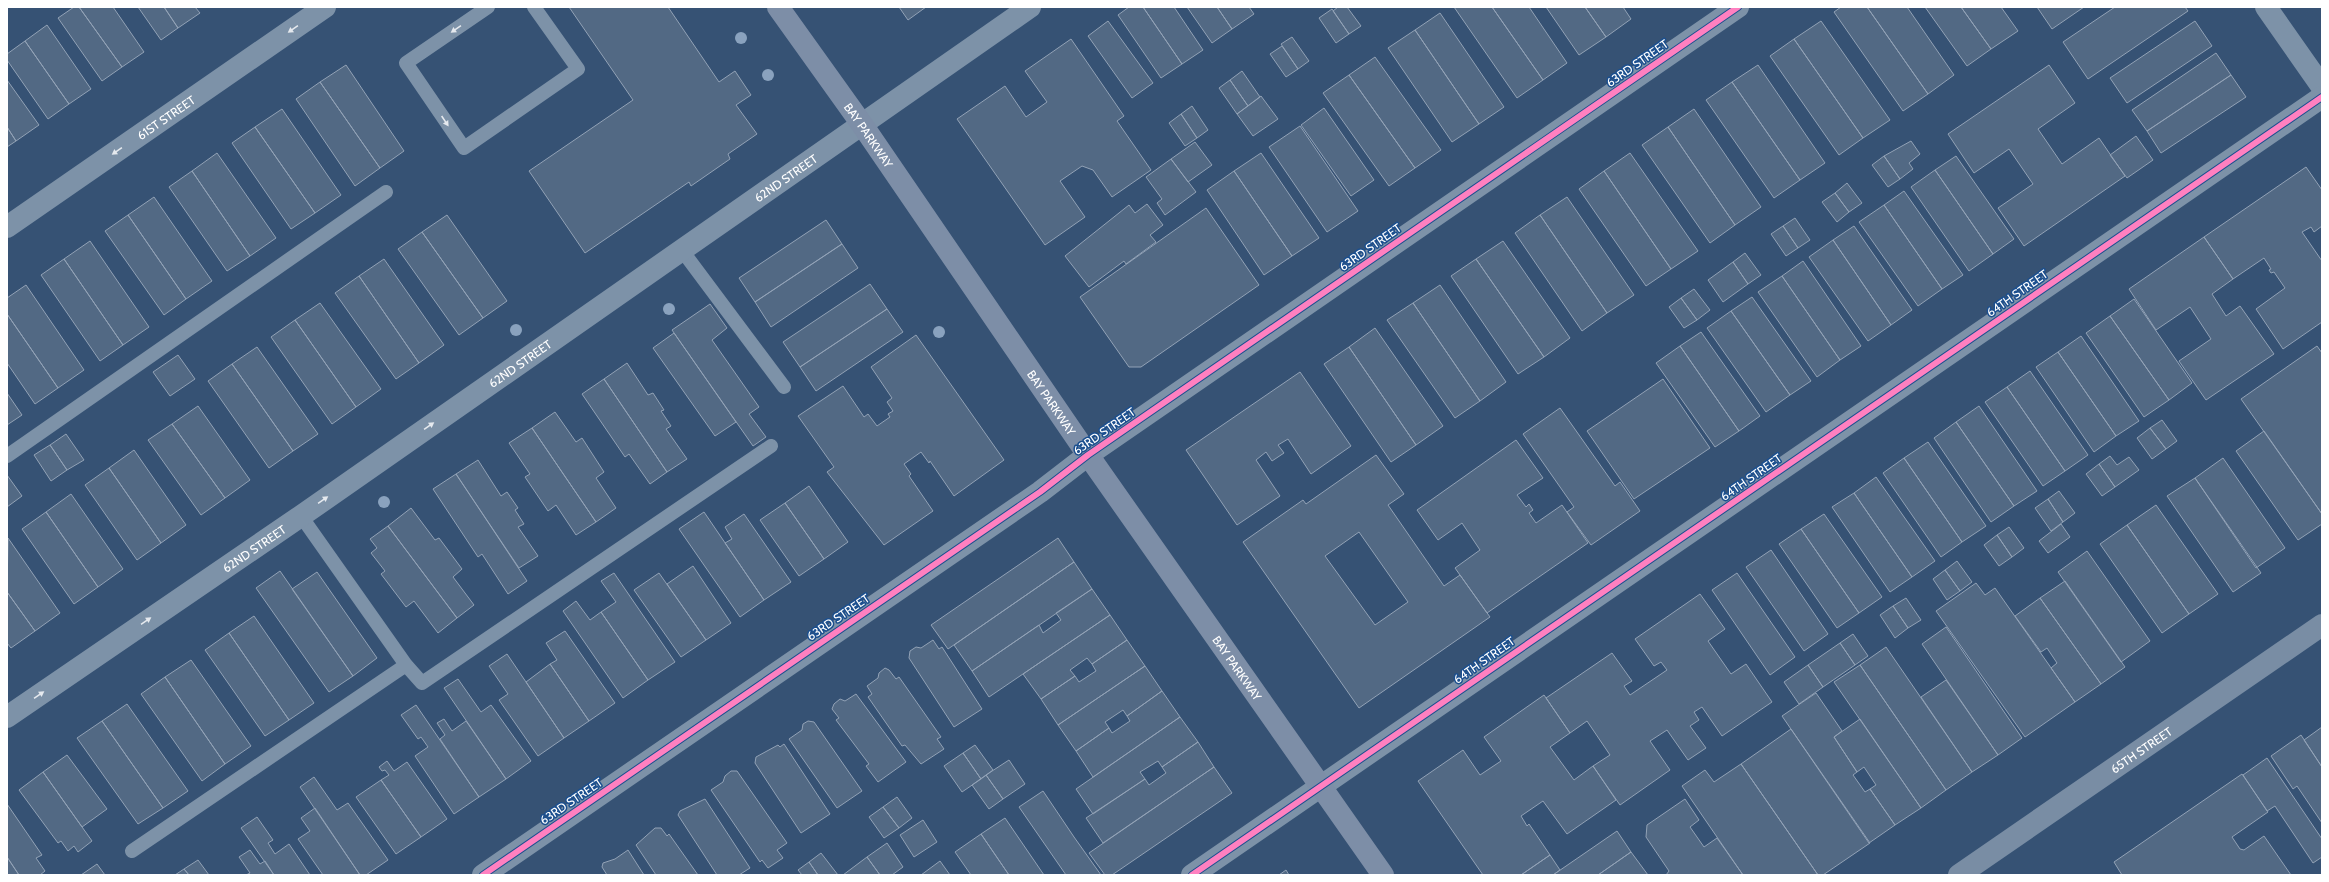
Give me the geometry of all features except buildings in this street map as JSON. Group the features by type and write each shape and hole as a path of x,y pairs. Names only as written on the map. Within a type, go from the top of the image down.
{"main road":[{"name":"BAY PARKWAY","path":"778,7 861,123 1088,455 1384,875"},
{"name":"65TH STREET","path":"1961,875 2322,625"}],"street":[{"name":"61ST STREET","path":"7,227 325,7"},
{"name":"62ND STREET","path":"7,717 301,516 861,123 1030,7"},
{"name":"63RD STREET","path":"483,875 1040,492 1088,455 1738,7"},
{"path":"2266,7 2322,87"},
{"name":"64TH STREET","path":"1192,875 2322,97"}],"lane":[{"path":"488,7 406,63 464,148 578,69 534,7"},
{"path":"7,456 386,192"},
{"path":"681,249 784,387"},
{"path":"301,516 406,665 422,683 771,446"},
{"path":"132,851 406,665"}],"cycle path":[{"path":"483,875 1040,492 1088,455 1738,7"},
{"path":"1192,875 2322,97"}]}
